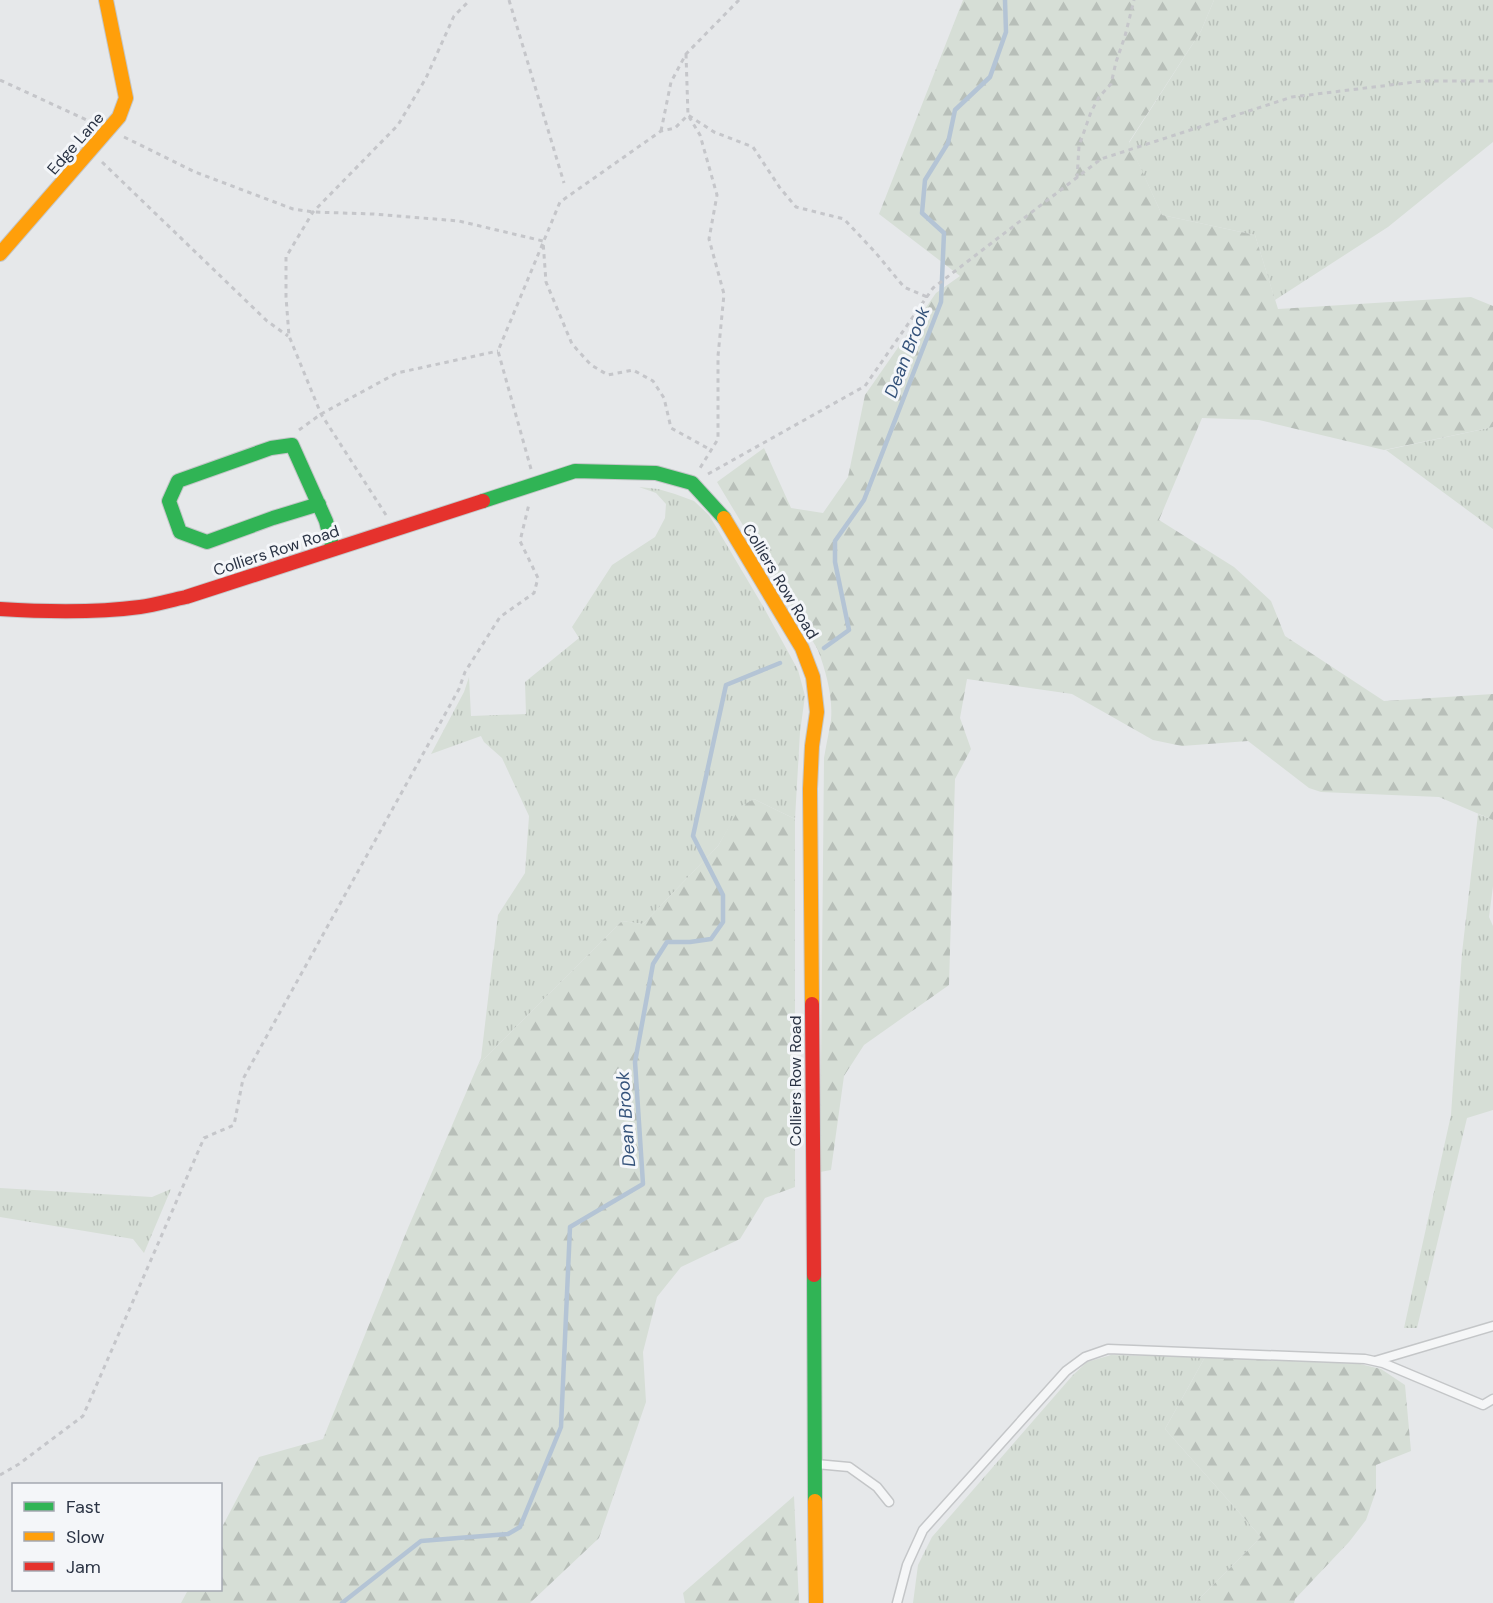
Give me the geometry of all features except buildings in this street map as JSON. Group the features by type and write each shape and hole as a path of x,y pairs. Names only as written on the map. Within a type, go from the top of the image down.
{"street":[{"name":"Edge Lane","path":"0,254 119,117 126,98 106,0"},
{"path":"320,504 207,542 180,532 169,501 178,481 271,448 292,444 320,504 333,549"},
{"name":"Colliers Row Road","path":"0,609 30,611 142,607 186,597 575,471 656,473 692,483 721,513 802,648 813,677 817,712 812,746 810,789 816,1603"}],"lane":[{"path":"1375,1361 1493,1326"},
{"path":"897,1603 907,1565 922,1530 1066,1371 1085,1357 1108,1349 1365,1359 1483,1405 1493,1400"},
{"path":"815,1464 849,1467 877,1487 889,1502"}],"path":[{"path":"395,529 321,414 289,336 286,257 313,212 398,125 426,78 454,16 470,0"},
{"path":"508,0 564,183"},
{"path":"661,131 671,82 686,54 739,0"},
{"path":"1077,178 1079,146 1091,112 1099,97 1111,84 1134,0"},
{"path":"686,54 688,115 700,135 717,195 709,239 723,294 718,356 718,440 692,483"},
{"path":"0,80 195,172 293,209 459,221 543,241"},
{"path":"692,483 865,386 933,288 1101,159 1292,97 1423,81 1493,81"},
{"path":"0,1475 20,1464 83,1416 204,1138 234,1125 243,1079 459,689 465,672 500,617 534,593 538,578 520,541 535,483 498,351 560,202 661,131 675,128 688,115"},
{"path":"688,115 714,132 753,147 780,188 796,207 844,219 904,287 927,297"},
{"path":"90,151 267,321 289,336"},
{"path":"543,241 546,282 572,344 591,365 608,375 633,370 653,381 664,399 671,428 711,450"},
{"path":"295,432 321,414 397,373 498,351"}],"green space":[{"path":"963,0 1214,0 1201,31 1129,142 1162,215 1255,235 1278,309 1471,297 1493,306 1493,427 1384,450 1259,420 1202,418 1159,520 1234,567 1271,601 1285,636 1384,701 1493,694 1493,820 1439,797 1321,792 1309,788 1248,741 1182,746 1153,740 1072,694 967,679 960,718 971,749 955,779 949,985 864,1045 844,1076 831,1170 820,1172 824,758 831,720 830,693 818,650 717,482 764,448 791,508 823,513 848,477 865,395 936,293 960,276 879,214"},
{"path":"1214,0 1493,0 1493,142 1388,227 1275,300 1255,235 1162,215 1129,143 1201,31"},
{"path":"1493,427 1493,529 1386,450"},
{"path":"639,487 658,489 694,501 709,515 798,670 805,696 800,732 795,819 754,799 741,807 718,846 643,924 622,921 478,1065 481,1058 498,915 525,873 529,816 502,758 484,742 481,736 431,754 464,692 469,677 471,716 526,714 525,682 579,638 572,627 612,565 655,537 665,518 666,504 656,493"},
{"path":"754,799 795,819 795,1187 765,1198 740,1239 681,1267 657,1297 643,1352 646,1402 599,1538 530,1603 181,1603 187,1591 222,1591 222,1527 259,1457 323,1439 408,1228 478,1065 622,921 643,924 718,846 740,807"},
{"path":"1478,814 1493,820 1493,886 1489,917 1493,926 1493,1110 1467,1118 1417,1328 1404,1328 1451,1115 1462,953"},
{"path":"0,1188 152,1197 171,1189 144,1253 133,1239 0,1217"},
{"path":"1111,1355 1205,1357 1165,1429 1261,1537 1195,1603 913,1603 918,1565 932,1537 1073,1375 1087,1362"},
{"path":"1205,1357 1360,1364 1381,1369 1405,1385 1411,1451 1376,1465 1376,1491 1366,1520 1349,1542 1295,1599 1294,1603 1195,1603 1261,1537 1165,1429"},
{"path":"794,1496 799,1603 685,1603 683,1593"}],"waterway":[{"name":"Dean Brook","path":"824,648 849,630 835,562 835,541 864,500 941,302 944,233 922,213 925,180 948,143 955,110 990,77 1006,32 1005,0"},
{"name":"Dean Brook","path":"342,1603 421,1541 508,1534 520,1527 561,1427 570,1227 643,1184 635,1062 653,964 667,942 711,939 723,922 723,895 693,836 726,685 780,663"}],"traffic: fast":[{"path":"319,504 273,518 207,542 180,532 169,501 178,481 271,448 292,445 326,521 333,549"},
{"path":"483,501 575,471 656,473 692,483 724,518"},
{"path":"814,1275 815,1501"}],"traffic: slow":[{"path":"0,254 119,117 126,98 106,0"},
{"path":"724,518 802,648 813,677 817,712 812,746 810,789 812,1004"},
{"path":"815,1501 816,1603"}],"traffic: jam":[{"path":"0,609 88,611 158,604 483,501"},
{"path":"812,1004 814,1275"}]}
